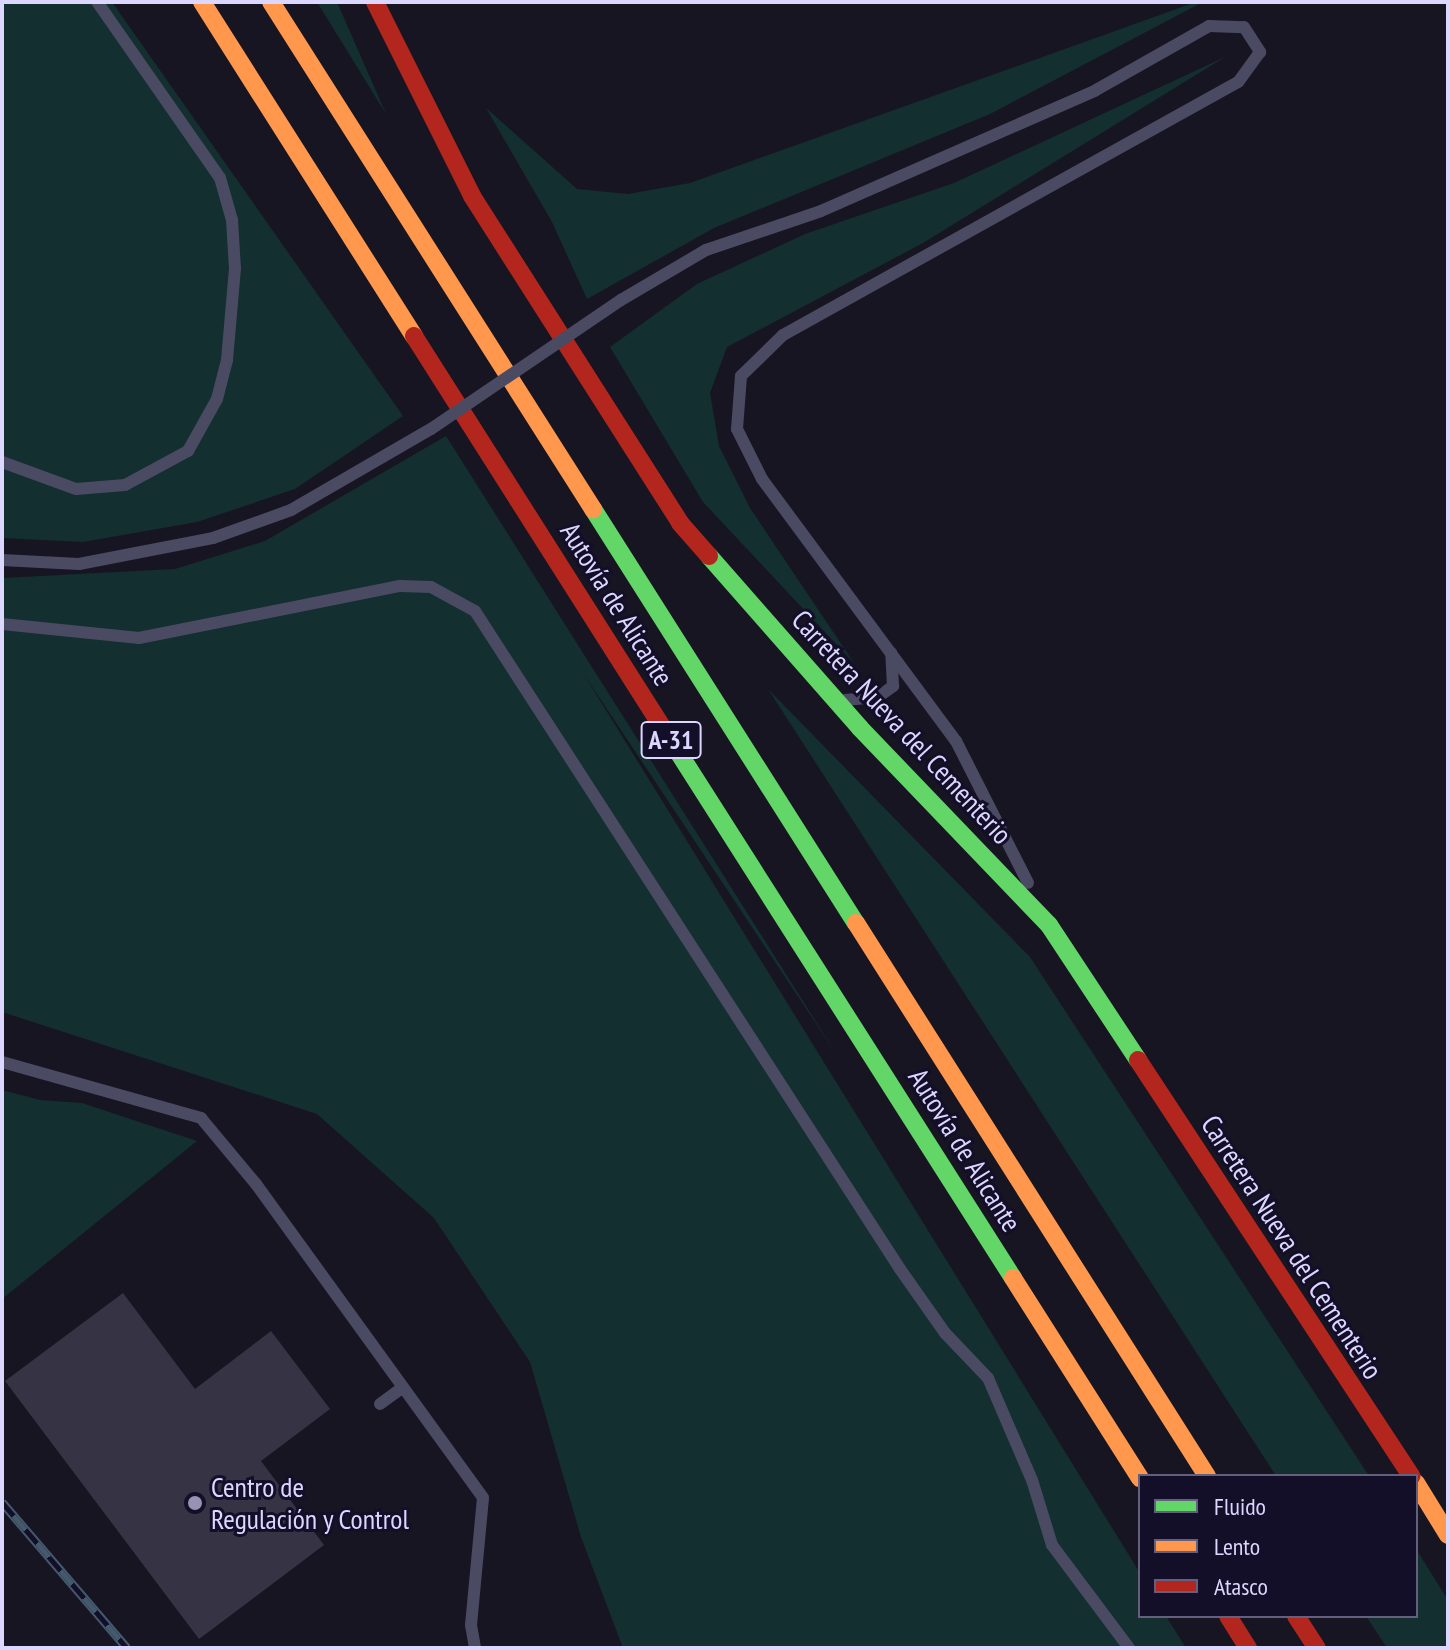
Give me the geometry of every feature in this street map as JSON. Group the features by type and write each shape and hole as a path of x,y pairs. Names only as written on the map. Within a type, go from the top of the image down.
{"main road":[{"name":"Autovía de Alicante","path":"202,2 1138,1475"},
{"name":"Autovía de Alicante","path":"271,2 1206,1474"},
{"name":"Carretera Nueva del Cementerio","path":"375,2 472,196 680,523 835,700 1049,925 1410,1474"},
{"path":"1418,1486 1448,1535"},
{"path":"1229,1618 1248,1648"},
{"path":"1297,1618 1317,1648"}],"lane":[{"path":"2,462 76,489 125,485 188,451 217,399 227,360 235,269 232,220 220,178 97,2"},
{"path":"2,560 79,564 213,538 291,510 431,429 621,300 706,250 834,206 1096,90 1209,26 1244,27 1260,52 1238,82 783,335 741,376 737,429 762,479 956,741 1049,925"},
{"path":"2,624 139,638 400,586 431,587 475,611 900,1269 945,1333 988,1378 1032,1480 1052,1545 1129,1648"},
{"path":"835,700 865,701 893,686 891,653"},
{"path":"2,1062 201,1118 256,1184 401,1389 483,1498 471,1625 475,1648"},
{"path":"380,1404 401,1389"}],"green space":[{"path":"2,2 112,2 403,416 295,489 197,522 83,542 2,538"},
{"path":"317,2 337,2 386,114"},
{"path":"1203,2 990,114 714,228 587,299 552,222 486,108 577,189 628,194 690,183"},
{"path":"1225,57 923,243 727,347 710,393 719,446 750,508 854,663 703,502 610,347 697,284 805,234 954,183"},
{"path":"446,436 837,1055 583,673 1138,1570 1138,1618 1167,1618 1186,1648 623,1648 581,1537 530,1362 434,1218 317,1114 2,1012 2,578 175,569 265,541"},
{"path":"768,689 1030,957 1368,1474 1275,1474"},
{"path":"2,1090 40,1100 82,1103 197,1141 2,1299"},
{"path":"1418,1552 1448,1600 1448,1648 1387,1648 1367,1618 1418,1618"}],"building":[{"name":"Centro de Regulación y Control","path":"123,1293 195,1389 271,1331 330,1409 261,1461 324,1545 199,1639 5,1381"}],"railway":[{"path":"2,1502 127,1648"}],"traffic: fast":[{"path":"593,509 856,923"},
{"path":"709,556 860,728 1049,925 1138,1060"},
{"path":"675,747 1013,1278"}],"traffic: slow":[{"path":"202,2 414,336"},
{"path":"271,2 593,509"},
{"path":"856,923 1206,1474"},
{"path":"1013,1278 1138,1475"},
{"path":"1418,1486 1448,1535"}],"traffic: jam":[{"path":"375,2 472,196 680,523 709,556"},
{"path":"414,336 675,747"},
{"path":"1138,1060 1410,1474"},
{"path":"1229,1618 1248,1648"},
{"path":"1297,1618 1317,1648"}],"place":[{"name":"Centro de Regulación y Control","path":"195,1503"}]}
